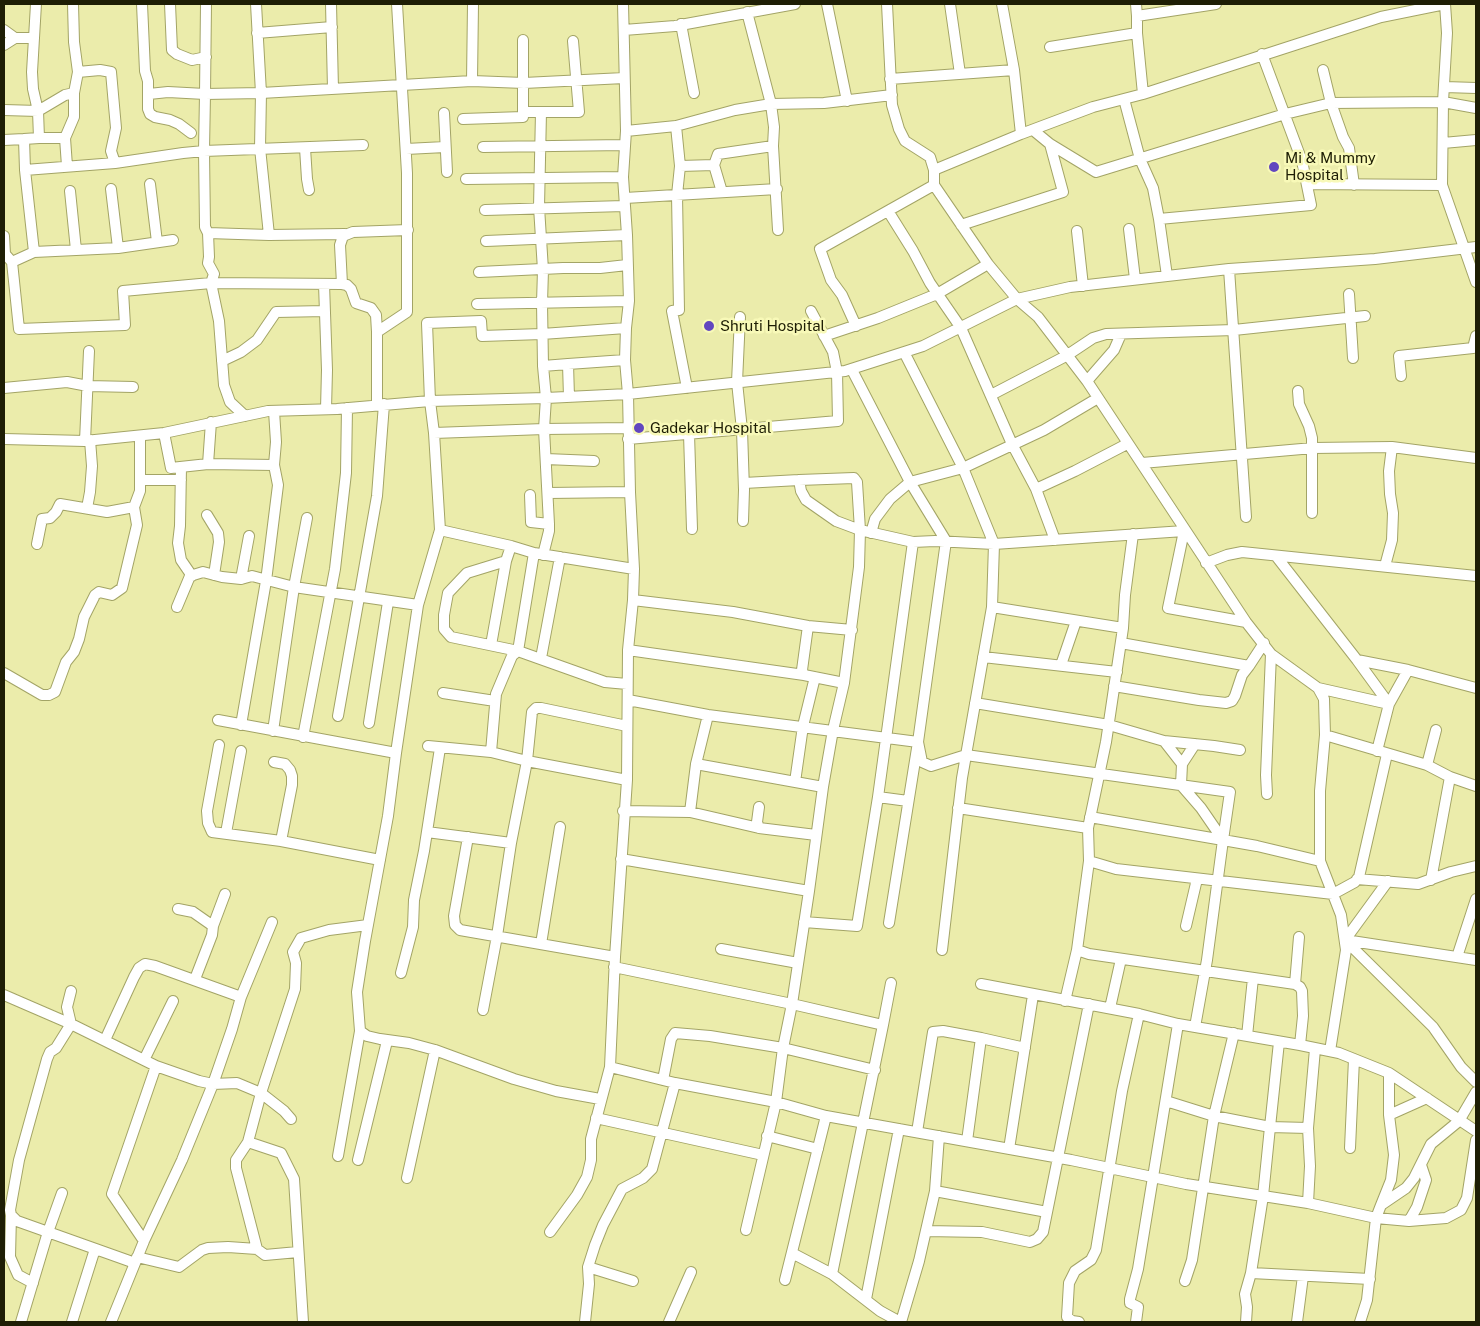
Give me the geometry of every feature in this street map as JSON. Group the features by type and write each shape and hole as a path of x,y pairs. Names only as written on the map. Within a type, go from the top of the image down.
{"street":[{"path":"36,4 32,72 33,89 38,111 39,138"},
{"path":"68,166 65,138 74,117 74,93 78,72 74,42 73,4"},
{"path":"142,4 149,94 148,109 154,117 179,124 191,134"},
{"path":"170,4 172,50 176,54 192,60 206,57"},
{"path":"206,4 204,151 205,227 208,233 210,257 208,263 214,274 211,283 219,321 224,385 230,402 245,416"},
{"path":"256,4 261,93 260,148 269,235"},
{"path":"331,4 333,89"},
{"path":"377,332 407,312 408,230 406,149 396,4"},
{"path":"472,81 473,4"},
{"path":"550,1232 577,1195 587,1177 591,1160 591,1139 600,1099 610,1067 614,962 623,811 627,780 628,650 634,569 628,439 628,394 625,360 629,301 623,177 626,131 623,4"},
{"path":"624,30 681,24 795,4"},
{"path":"827,4 847,100"},
{"path":"887,4 892,105 899,129 906,141 930,157 934,170 934,185 988,264 1017,299 1038,317 1087,382 1127,444 1142,463 1184,531 1246,622 1271,654 1318,688 1388,704"},
{"path":"950,4 960,74"},
{"path":"1002,4 1014,70 1021,134"},
{"path":"1136,4 1143,94"},
{"path":"1137,16 1216,4"},
{"path":"934,170 1093,107 1143,94 1381,17 1445,4 1447,33 1443,102 1442,185 1476,282"},
{"path":"747,12 771,104 774,127 773,146 778,230"},
{"path":"681,24 694,93"},
{"path":"257,33 332,27"},
{"path":"4,30 15,38"},
{"path":"1050,47 1137,32"},
{"path":"4,45 15,38 33,38"},
{"path":"463,119 523,117 523,40"},
{"path":"523,112 579,112 573,40"},
{"path":"1159,219 1311,205 1302,161 1262,54"},
{"path":"78,72 100,70 110,72 116,128 110,151 115,163"},
{"path":"890,79 1014,70"},
{"path":"1323,70 1331,103 1349,148 1354,184"},
{"path":"149,94 168,92 205,94 261,93 472,81 524,83 624,78"},
{"path":"1445,87 1476,88"},
{"path":"4,110 38,111 65,95 74,93"},
{"path":"626,131 676,126 735,110 771,104 824,103 892,95"},
{"path":"1124,99 1140,159 1153,188 1167,276"},
{"path":"1033,130 1050,144 1096,172 1285,114 1331,103 1443,102 1476,108"},
{"path":"444,112 446,172"},
{"path":"491,752 494,701 512,656 518,651 538,554 549,531 550,524 544,429 546,398 542,334 542,239 539,207 541,112"},
{"path":"182,153 191,134 205,126"},
{"path":"676,126 680,166 677,195 679,310 672,311 687,388"},
{"path":"4,140 65,138"},
{"path":"24,139 25,170 34,252"},
{"path":"1443,143 1476,140"},
{"path":"961,225 1063,192 1050,144"},
{"path":"25,170 115,163 204,151 363,145"},
{"path":"483,147 624,145"},
{"path":"722,192 714,165 718,154 773,146"},
{"path":"406,149 445,147"},
{"path":"305,148 309,190"},
{"path":"680,166 714,165"},
{"path":"466,179 623,177"},
{"path":"150,184 156,242"},
{"path":"1307,184 1442,185"},
{"path":"856,326 842,295 831,280 820,249 934,185"},
{"path":"111,189 118,248"},
{"path":"485,210 624,202 677,195 777,189"},
{"path":"70,191 76,250"},
{"path":"888,211 914,252 937,294 961,328 1012,444 1036,488 1055,540"},
{"path":"1129,229 1135,279"},
{"path":"208,233 269,235 345,234 408,230"},
{"path":"1077,231 1083,286"},
{"path":"342,284 340,245 342,236 345,234"},
{"path":"486,241 627,235"},
{"path":"4,236 5,254 12,262 19,329 125,325 123,291 211,283 342,284 347,285 351,289 356,303 371,308 376,314 381,404 377,496 338,716"},
{"path":"12,262 34,252 118,248 173,240"},
{"path":"4,440 87,440 140,436 274,411 347,408 430,401 628,394 838,372 852,370 923,346 1017,299 1083,286 1229,269 1375,259 1476,247"},
{"path":"824,336 856,326 937,294 988,264"},
{"path":"479,272 600,268 627,265"},
{"path":"1229,269 1246,517"},
{"path":"324,284 326,409"},
{"path":"1349,294 1353,358"},
{"path":"476,304 629,301"},
{"path":"222,361 242,352 257,340 276,312 325,311"},
{"path":"628,439 838,421 838,372 833,352 811,311"},
{"path":"740,316 737,382 742,430 743,521"},
{"path":"991,395 1066,356 1093,338 1106,334 1234,330 1365,316"},
{"path":"338,1156 360,1031 357,992 388,816 418,605 440,530 430,401 427,323 481,320 482,336 626,328"},
{"path":"1087,382 1114,350 1121,334"},
{"path":"1400,376 1398,356 1472,348 1476,336"},
{"path":"87,508 92,466 87,440 89,352"},
{"path":"904,352 963,468 994,544 992,607 958,808 942,950"},
{"path":"543,366 625,360"},
{"path":"568,364 569,397"},
{"path":"852,370 910,482 946,541 918,742 889,923"},
{"path":"4,388 67,382 88,386 134,387"},
{"path":"1298,391 1299,404 1309,426 1313,448 1312,513"},
{"path":"871,533 876,519 890,498 910,482 963,468 1044,430 1098,398"},
{"path":"303,737 335,569 346,473 347,408"},
{"path":"241,725 266,581 278,485 274,465 276,442 274,411"},
{"path":"208,464 211,422"},
{"path":"434,434 544,429 628,428"},
{"path":"164,433 171,468 208,464 274,465"},
{"path":"689,434 692,528"},
{"path":"4,673 42,695 49,695 55,692 66,662 74,652 84,617 95,595 99,592 112,595 122,588 137,525 134,508 140,491 141,480 140,436"},
{"path":"1036,488 1075,471 1127,444"},
{"path":"1142,463 1313,448 1392,447 1476,458"},
{"path":"1385,566 1392,540 1393,513 1389,471 1392,447"},
{"path":"546,459 594,461"},
{"path":"181,467 181,509 178,543 181,560 192,576"},
{"path":"744,484 854,478 857,482 860,530 859,566 852,630 844,683 823,787 792,1004 783,1048 776,1102 746,1230"},
{"path":"141,480 181,480"},
{"path":"799,480 801,491 806,500 836,521 860,530 913,542 946,541 994,544 1184,531"},
{"path":"548,493 630,492"},
{"path":"530,495 532,522 550,524"},
{"path":"36,544 42,519 50,518 60,504 107,512 134,508"},
{"path":"207,515 218,534 219,542 214,575"},
{"path":"273,731 294,587 307,518"},
{"path":"440,530 538,554 634,569"},
{"path":"1184,531 1168,608 1246,622"},
{"path":"1066,1000 1077,950 1089,861 1088,828 1109,725 1117,672 1133,534"},
{"path":"241,579 249,536"},
{"path":"804,922 857,926 878,797 913,542"},
{"path":"491,645 506,562 511,546"},
{"path":"1206,563 1227,555 1242,552 1476,576"},
{"path":"1276,556 1358,660 1388,704"},
{"path":"541,658 560,557"},
{"path":"506,562 467,573 448,593 444,615 444,629 451,636 518,651 605,682 627,684"},
{"path":"177,607 190,576 203,572 241,579 252,576 294,587 418,605"},
{"path":"633,600 733,612 808,626 852,630"},
{"path":"369,723 388,602"},
{"path":"992,607 1123,628"},
{"path":"1061,665 1076,621"},
{"path":"808,626 802,670 810,676"},
{"path":"1121,643 1249,666"},
{"path":"1114,686 1226,703 1232,701 1242,675 1264,643"},
{"path":"628,650 810,676 844,683"},
{"path":"1267,794 1266,775 1271,654"},
{"path":"983,657 1117,672"},
{"path":"1358,660 1408,670 1476,688"},
{"path":"1377,751 1388,704 1408,670"},
{"path":"795,782 810,676"},
{"path":"1318,688 1324,699 1325,735 1320,791 1320,862 1341,915 1346,950 1330,1052"},
{"path":"443,693 494,701"},
{"path":"628,700 708,714 918,742"},
{"path":"975,703 1109,725 1164,741 1240,750"},
{"path":"483,1010 527,761 532,712 536,708 627,726"},
{"path":"690,812 696,764 708,714"},
{"path":"218,720 396,753"},
{"path":"1427,766 1436,730"},
{"path":"1325,735 1427,766 1450,777 1476,785"},
{"path":"1164,741 1182,764"},
{"path":"918,742 922,762 931,766 966,756 1230,792 1205,972 1195,1026"},
{"path":"1195,744 1182,764 1181,785 1207,816 1223,840"},
{"path":"219,745 207,811 208,823 212,832 281,841 380,860"},
{"path":"428,746 491,752 527,761 627,780"},
{"path":"401,973 413,927 414,900 440,748"},
{"path":"226,834 240,751"},
{"path":"1089,861 1116,870 1333,894 1358,879 1387,754"},
{"path":"274,762 285,764 292,776 292,785 281,841"},
{"path":"696,764 823,787"},
{"path":"1431,880 1450,777"},
{"path":"878,797 908,802"},
{"path":"758,807 757,822 759,828"},
{"path":"958,808 1088,828"},
{"path":"623,811 690,812 759,828 816,835"},
{"path":"1090,817 1257,846 1320,862"},
{"path":"541,944 560,827"},
{"path":"427,832 511,843"},
{"path":"468,837 454,916 455,925 460,930 541,944 883,1025"},
{"path":"621,859 809,891"},
{"path":"1358,879 1418,884 1451,872 1476,866"},
{"path":"1186,926 1197,880"},
{"path":"1345,940 1388,881"},
{"path":"195,979 212,935 213,926 224,894"},
{"path":"1457,957 1476,899"},
{"path":"178,908 193,912 213,926"},
{"path":"111,1322 144,1241 182,1160 213,1084 241,997 272,922"},
{"path":"257,1249 236,1168 236,1160 248,1142 261,1093 295,989 296,963 294,952 301,938 329,930 368,925"},
{"path":"1294,984 1299,937"},
{"path":"1345,940 1476,960"},
{"path":"1345,940 1433,1028 1461,1067 1476,1082"},
{"path":"722,949 798,963"},
{"path":"1077,950 1089,954 1294,984 1300,987 1302,991 1303,1016 1300,1044"},
{"path":"1110,1008 1121,959"},
{"path":"105,1040 134,977 139,968 145,964 195,979 241,997"},
{"path":"1247,1036 1253,978"},
{"path":"832,1274 875,1070 891,983"},
{"path":"981,984 1140,1014 1178,1024 1300,1044 1354,1059 1389,1073 1476,1131"},
{"path":"33,1283 18,1275 10,1257 10,1210 19,1160 47,1059 71,1024 67,1007 71,992"},
{"path":"4,995 71,1024 156,1066 213,1084 237,1084 261,1093 284,1110 291,1119"},
{"path":"1009,1149 1034,995"},
{"path":"144,1060 173,1001"},
{"path":"926,1231 982,1232 1030,1242 1037,1239 1043,1232 1089,1004"},
{"path":"1079,1322 1072,1321 1067,1317 1069,1283 1076,1271 1091,1260 1096,1250 1122,1091 1140,1014"},
{"path":"1136,1322 1138,1307 1130,1303 1130,1299 1138,1269 1178,1024"},
{"path":"360,1031 368,1036 387,1041 409,1043 435,1050 514,1079 556,1091 600,1099"},
{"path":"917,1132 933,1032 943,1031 1025,1048"},
{"path":"663,1080 670,1039 675,1033 710,1036 783,1048 875,1070"},
{"path":"1185,1281 1192,1260 1214,1116 1234,1033"},
{"path":"967,1141 982,1038"},
{"path":"358,1160 387,1041"},
{"path":"1246,1322 1247,1307 1245,1294 1251,1274 1263,1196 1279,1042"},
{"path":"1308,1203 1310,1166 1308,1128 1315,1049"},
{"path":"408,1178 435,1050"},
{"path":"1350,1148 1354,1059"},
{"path":"144,1241 112,1194 156,1066"},
{"path":"610,1067 675,1083 776,1102 826,1116 1057,1157 1202,1186 1308,1203 1376,1218 1409,1221 1446,1218 1461,1210 1467,1198 1476,1140"},
{"path":"1360,1322 1367,1300 1376,1218 1391,1180 1394,1155 1389,1115 1389,1073"},
{"path":"587,1322 588,1268 603,1225 622,1189 643,1178 652,1169 675,1083"},
{"path":"1381,1205 1406,1188 1421,1165 1431,1144 1459,1121 1476,1092"},
{"path":"1389,1115 1427,1098"},
{"path":"1166,1101 1214,1116 1270,1127 1308,1128"},
{"path":"785,1280 826,1116"},
{"path":"596,1118 763,1155"},
{"path":"866,1300 899,1129"},
{"path":"767,1136 818,1149"},
{"path":"792,1253 832,1274 880,1311 901,1322 935,1191 939,1136"},
{"path":"248,1142 281,1152 294,1179 303,1322"},
{"path":"1409,1221 1417,1207 1426,1180 1421,1165"},
{"path":"935,1191 1047,1212"},
{"path":"21,1322 48,1232 62,1193"},
{"path":"11,1215 17,1221 95,1249 136,1260 179,1267 202,1250 208,1248 228,1246 257,1249 266,1255 298,1252"},
{"path":"72,1322 95,1249"},
{"path":"588,1268 633,1281"},
{"path":"669,1322 691,1272"},
{"path":"1251,1274 1370,1279"},
{"path":"1297,1322 1303,1276"}],"place":[{"name":"Mi & Mummy Hospital","path":"1274,167"},
{"name":"Shruti Hospital","path":"709,326"},
{"name":"Gadekar Hospital","path":"639,428"}]}
